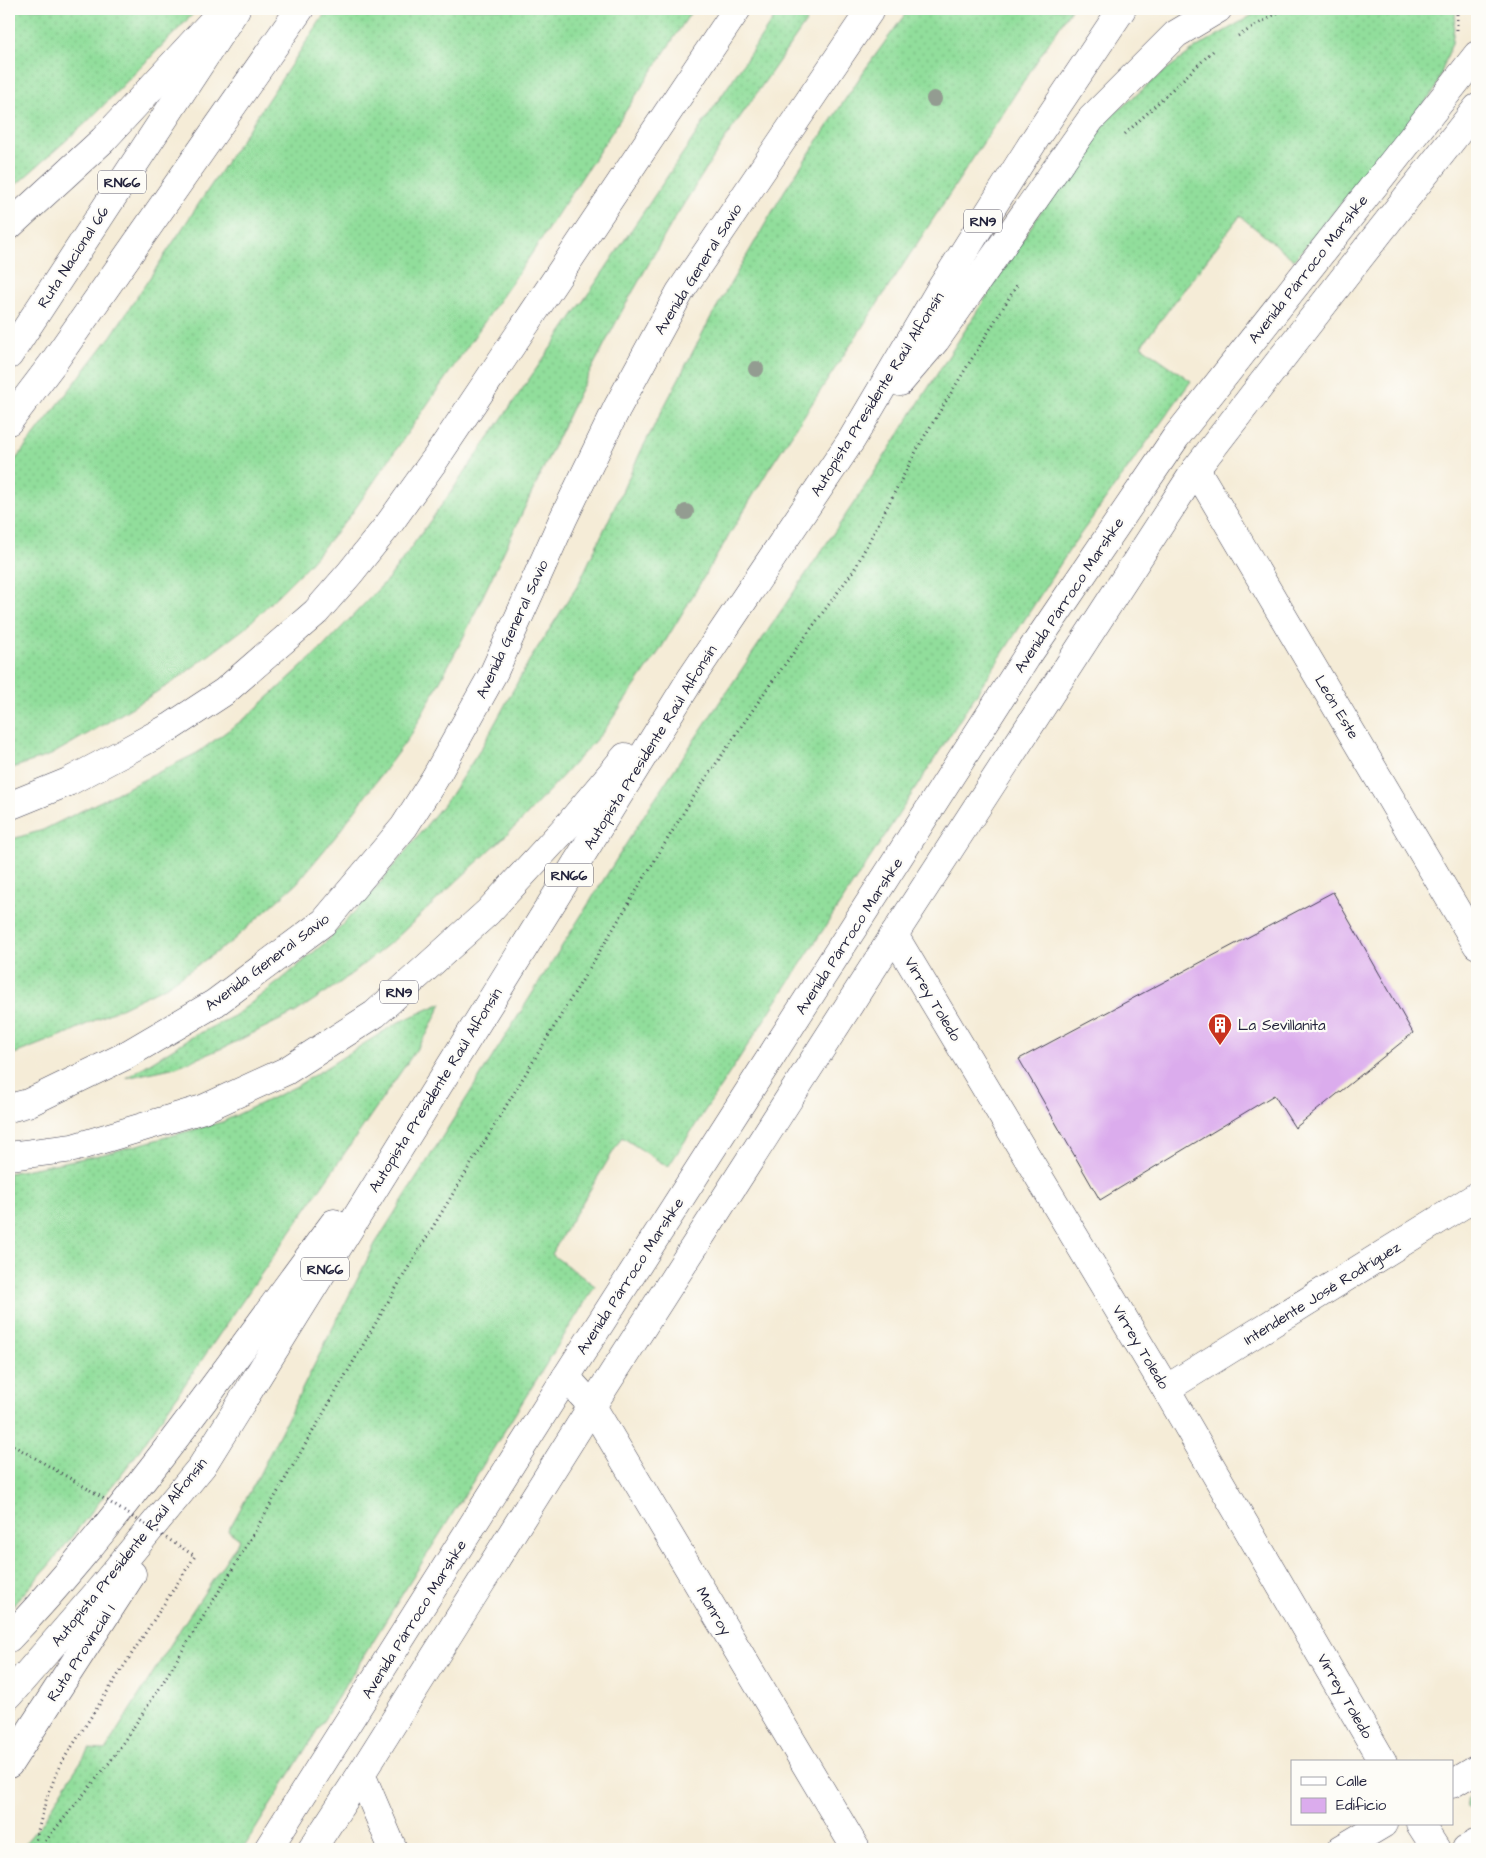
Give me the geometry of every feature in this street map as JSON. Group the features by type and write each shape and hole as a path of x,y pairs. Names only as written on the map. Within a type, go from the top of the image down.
{"main road":[{"path":"9,226 103,140 224,9"},
{"name":"Ruta Nacional 66","path":"9,355 236,9"},
{"path":"9,421 53,363 300,9"},
{"path":"9,806 68,782 172,726 224,692 316,612 350,574 390,524 434,461 737,9"},
{"name":"Avenida General Savio","path":"9,1108 28,1103 123,1058 215,1003 324,922 404,827 435,778 494,672 563,519 616,408 680,292 871,9"},
{"name":"Autopista Presidente Raúl Alfonsín","path":"9,1695 98,1592 202,1466 692,678 852,439 938,293 1026,153 1122,9"},
{"path":"852,439 936,340 1091,119 1176,34 1218,9"},
{"name":"Avenida Párroco Marshke","path":"268,1849 566,1376 1026,658 1176,437 1477,55"},
{"path":"312,1849 894,934 1196,469 1477,108"},
{"name":"León Este","path":"1196,469 1477,945"},
{"name":"RN9","path":"9,1156 74,1148 203,1109 286,1071 375,1014 495,905 570,823 692,678"},
{"name":"Virrey Toledo","path":"894,934 1166,1390 1382,1760"},
{"path":"9,1638 60,1584 103,1532 213,1390 446,1072"},
{"name":"Intendente José Rodríguez","path":"1166,1390 1477,1196"},
{"name":"Monroy","path":"566,1376 592,1406 856,1849"},
{"name":"Ruta Provincial 1","path":"9,1764 202,1466"},
{"path":"1454,1783 1477,1769"},
{"path":"361,1774 393,1849"},
{"path":"1341,1849 1380,1826"},
{"path":"1421,1826 1436,1849"},
{"path":"1466,1849 1477,1843"}],"path":[{"path":"1233,39 1284,9"},
{"path":"1122,136 1216,49"},
{"path":"39,1849 110,1762 157,1692 237,1562 402,1278 684,810 854,570 921,442 1019,282"},
{"path":"9,1443 90,1490 195,1556 60,1765 46,1797 32,1849"}],"green space":[{"path":"9,9 198,9 87,122 9,191"},
{"path":"328,9 693,9 530,256 350,516 308,565 245,628 173,682 51,755 9,769 9,468 111,336"},
{"path":"780,9 815,9 727,136 673,221 623,309 579,393 463,638 412,733 336,836 297,883 231,942 167,986 68,1033 9,1056 9,840 43,830 197,753 248,716 322,648 389,578 595,284"},
{"path":"909,9 1071,9 769,469 660,650 603,732 522,820 394,940 341,982 296,1012 225,1047 176,1067 126,1078 190,1038 234,1016 327,941 372,893 450,796 482,747 529,661 578,585 642,449 711,317 785,190 866,68"},
{"path":"1263,9 1456,9 1452,43 1435,90 1294,260 1240,216 1141,346 1191,381 1074,543 668,1167 622,1137 551,1254 595,1286 243,1849 20,1849 43,1822 89,1749 105,1750 181,1628 240,1539 228,1531 257,1479 375,1244 653,801 872,476 1054,191 1109,118 1161,74 1197,47"},
{"path":"442,1003 427,1034 134,1458 51,1563 9,1610 9,1173 104,1154 222,1122 297,1086 397,1023"},
{"path":"1477,1792 1477,1812 1473,1812 1467,1807 1466,1800"}],"building":[{"name":"La Sevillanita","path":"1333,892 1413,1033 1295,1128 1274,1095 1100,1200 1019,1059"}],"place":[{"name":"La Sevillanita","path":"1220,1046"}]}
